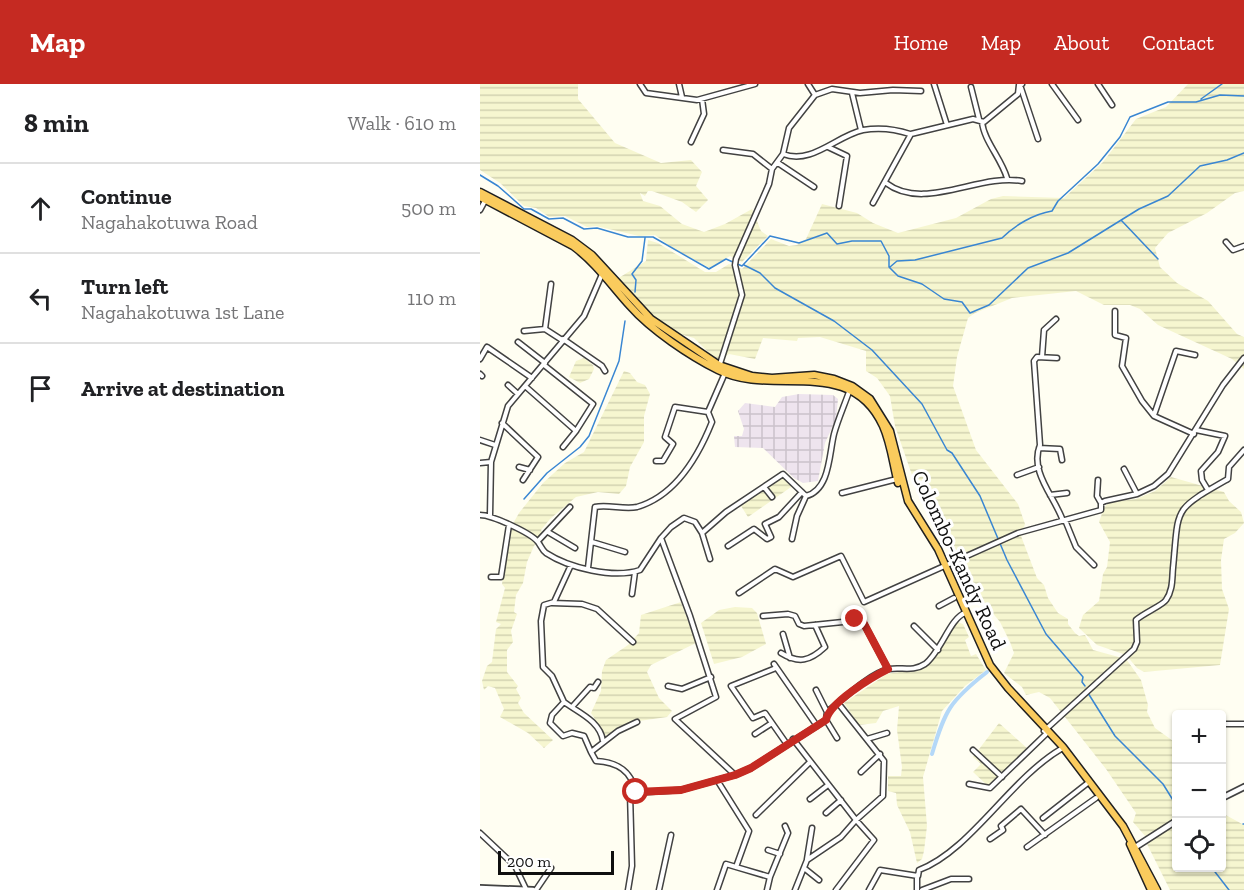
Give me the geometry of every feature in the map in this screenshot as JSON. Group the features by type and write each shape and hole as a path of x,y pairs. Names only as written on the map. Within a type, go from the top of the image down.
{"highway":[{"name":"Colombo-Kandy Road","path":"480,192 484,197 573,246 604,271 642,318 725,373 756,382 819,381 851,388 867,403 879,419 907,507 944,568 954,598 963,613"},
{"name":"Colombo-Kandy Road","path":"719,368 772,378 814,375 851,388 873,402 887,423 906,495 944,568 987,667 1068,752 1096,798 1134,849 1156,890"},
{"name":"Colombo-Kandy Road","path":"1046,731 1126,830 1151,890"}],"street":[{"path":"640,84 644,93 702,99 754,84"},
{"path":"679,84 682,97"},
{"path":"726,84 728,90"},
{"path":"808,84 815,94"},
{"path":"934,84 947,125"},
{"path":"783,154 793,158 804,156 861,130 886,128 910,134 947,125 988,120 1018,94 1021,84"},
{"path":"1021,84 1038,139"},
{"path":"1052,84 1078,120"},
{"path":"1098,84 1112,105"},
{"path":"719,368 742,295 735,265 736,259 769,184 772,169 783,154 789,128 815,94 844,86 852,93 861,130"},
{"path":"971,87 983,129 1002,161 1007,178"},
{"path":"852,93 921,92"},
{"path":"691,142 704,114 702,99"},
{"path":"873,203 886,183 910,134"},
{"path":"828,147 847,156 839,206"},
{"path":"723,150 753,154 772,169"},
{"path":"778,163 814,187"},
{"path":"886,183 904,193 917,194 1007,178 1022,181"},
{"path":"480,210 484,197"},
{"path":"1226,242 1233,250 1244,246"},
{"path":"490,515 491,462 508,406 584,316 604,271"},
{"path":"545,329 551,284"},
{"path":"1115,311 1114,335 1126,338 1122,358 1125,376 1154,416 1195,432 1225,436 1218,452 1201,471 1202,480 1208,490"},
{"path":"1042,357 1044,330 1056,319"},
{"path":"524,331 545,329 602,366 605,371"},
{"path":"518,342 593,405 563,447"},
{"path":"480,359 487,347 532,378"},
{"path":"1154,416 1176,351 1195,355"},
{"path":"1057,358 1042,357 1034,361 1039,448 1036,453 1043,483 1064,520 1072,540 1094,565"},
{"path":"1101,503 1137,494 1154,486 1168,474 1244,358"},
{"path":"588,568 596,506 636,507 658,499 691,466 702,449 711,425 708,412 725,373"},
{"path":"508,385 518,394"},
{"path":"525,386 576,431"},
{"path":"728,546 754,530 767,538 771,537 765,524 779,517 804,494 820,486 826,475 835,432 851,388"},
{"path":"656,461 663,461 672,449 673,444 665,437 675,407 708,412"},
{"path":"502,423 538,457 523,480"},
{"path":"480,440 495,445"},
{"path":"1039,448 1060,449 1062,460"},
{"path":"969,784 990,788 1046,731 1134,650 1137,642 1136,620 1147,610 1165,603 1171,592 1177,517 1194,498 1228,479 1229,467 1244,450"},
{"path":"480,463 491,462"},
{"path":"519,467 530,470"},
{"path":"1017,475 1039,467"},
{"path":"1124,469 1137,494"},
{"path":"702,533 726,512 783,474 804,494"},
{"path":"842,493 897,480"},
{"path":"739,593 775,569 793,577 841,556 864,602 993,544 1101,510 1101,503 1097,496 1098,480"},
{"path":"764,487 772,497"},
{"path":"1050,495 1067,493"},
{"path":"792,538 804,494"},
{"path":"538,541 570,507"},
{"path":"480,515 490,515 509,525 538,541 545,552 571,565 621,574 640,570 661,538 684,518 695,522 702,533 710,559"},
{"path":"491,577 501,577 509,525"},
{"path":"548,532 575,548"},
{"path":"661,538 716,694 714,700 675,719 735,775"},
{"path":"592,542 624,552"},
{"path":"552,603 571,565"},
{"path":"632,594 635,572"},
{"path":"939,606 954,598"},
{"path":"603,741 598,727 564,702 552,676 543,667 541,659 544,605 582,604 597,609 633,642"},
{"path":"827,712 864,683 888,669 913,669 926,663 938,650 963,613"},
{"path":"763,616 788,614 795,616 799,624 804,626 862,620 888,669"},
{"path":"781,653 790,659 799,661 809,659 825,647 815,625"},
{"path":"914,626 938,650"},
{"path":"783,634 790,659"},
{"path":"786,743 765,713 753,718 731,686 775,666 818,726"},
{"path":"668,686 682,689 711,677"},
{"path":"572,707 590,687 594,688 598,682"},
{"path":"816,690 827,712 826,720 837,738"},
{"path":"564,702 552,715 550,723 563,736 572,733 584,736 596,761 609,762 629,773 636,792"},
{"path":"807,860 841,837 883,796 884,761 838,703"},
{"path":"628,890 632,866 630,793 681,790 735,775 751,768 786,743 826,720"},
{"path":"591,752 603,741 637,722"},
{"path":"755,734 772,723"},
{"path":"1226,724 1244,724"},
{"path":"867,739 887,733"},
{"path":"793,739 809,763 874,840 836,890"},
{"path":"917,890 919,870 938,860 1027,773 1060,749"},
{"path":"973,750 1002,777"},
{"path":"861,772 880,754"},
{"path":"756,815 809,763"},
{"path":"717,780 748,828 736,867"},
{"path":"1043,818 1087,783"},
{"path":"810,799 828,785"},
{"path":"1226,796 1244,787"},
{"path":"1028,847 1096,798"},
{"path":"826,813 841,800"},
{"path":"990,839 1004,830 1001,826 1004,822 1021,809 1045,835"},
{"path":"1134,849 1172,824"},
{"path":"767,890 788,832 785,826"},
{"path":"795,890 807,860 812,828"},
{"path":"480,833 515,866 526,889"},
{"path":"658,890 671,836"},
{"path":"768,850 780,854"},
{"path":"717,890 726,864 770,877"},
{"path":"480,888 535,890 551,868"},
{"path":"804,868 819,880"},
{"path":"869,890 880,870 917,876"},
{"path":"922,890 951,879 969,879"}],"shaded area":[{"path":"799,394 833,395 838,399 836,419 825,443 818,481 803,483 794,478 763,448 735,447 734,436 742,436 744,429 738,411 745,403 775,407 782,397"}],"green space":[{"path":"480,84 578,84 578,99 615,143 661,163 691,160 702,172 696,186 708,200 696,212 682,202 652,191 648,191 645,196 640,193 643,201 660,206 682,224 704,232 725,224 752,209 761,231 768,236 742,262 730,256 710,268 674,249 655,235 639,236 596,226 587,227 565,216 549,217 536,208 524,206 500,183 480,170"},
{"path":"1188,84 1244,84 1244,191 1235,193 1207,213 1168,233 1155,248 1160,267 1177,283 1208,301 1237,334 1244,337 1244,369 1232,359 1158,325 1140,309 1130,305 1104,305 1076,291 1012,298 968,318 957,357 953,386 976,450 1018,504 1025,524 1021,536 1037,578 1044,585 1048,598 1058,613 1068,619 1068,624 1075,633 1079,636 1085,635 1093,650 1126,659 1141,680 1148,705 1147,712 1155,728 1172,740 1172,872 1226,872 1226,815 1244,825 1244,890 1170,890 1147,844 1146,837 1133,822 1136,813 1106,769 1050,698 1039,692 1026,695 1022,687 1004,673 1014,653 1010,642 1000,622 973,589 913,478 895,426 890,396 877,378 866,371 866,351 820,337 798,338 797,341 763,338 755,359 729,354 717,361 694,338 661,329 632,308 623,296 617,279 646,261 648,240 658,243 705,272 716,272 729,264 742,269 771,239 789,246 797,245 806,239 822,204 857,213 873,223 898,233 956,218 991,199 1003,196 1064,198 1103,162 1136,119 1166,107"},
{"path":"584,358 593,365 594,369 589,379 580,383 569,377 576,361"},
{"path":"624,371 630,373 637,382 645,385 650,394 644,416 644,442 630,467 626,486 619,494 598,492 576,497 550,519 541,530 543,534 534,546 527,562 523,583 516,595 514,612 517,614 511,631 513,642 507,650 507,672 518,686 516,689 521,698 518,703 524,713 553,740 544,748 528,733 500,717 504,709 495,688 488,686 484,690 482,681 487,666 492,662 496,629 501,624 496,622 505,588 502,584 510,529 519,513 543,483 565,463 584,452"},
{"path":"783,476 794,485 748,517 741,506"},
{"path":"1171,477 1224,492 1229,501 1241,512 1244,523 1235,533 1224,539 1221,560 1222,589 1229,609 1220,665 1144,672 1137,668 1126,655 1097,645 1079,628 1083,615 1099,601 1103,574 1107,567 1110,542 1099,522 1104,508 1109,502 1136,499 1155,491"},
{"path":"681,602 696,643 651,665 647,672 659,698 672,711 667,717 632,722 605,736 591,713 601,691 602,671 606,660 628,645 639,633 641,615"},
{"path":"735,607 752,608 757,613 766,644 742,657 714,664 701,623 719,610"},
{"path":"957,622 963,624 969,637 965,640 971,656 976,654 986,670 965,686 942,711 923,777 927,826 922,859 917,863 910,832 897,805 896,793 888,791 888,776 901,776 897,730 899,706 883,711 876,723 859,725 844,703 887,674 912,670 924,665 938,652"},
{"path":"999,723 1028,749 989,787 973,772 981,764 973,757"}],"waterway":[{"path":"1201,99 1222,84"},
{"path":"890,267 897,261 915,260 1002,238 1025,221 1052,211 1058,201 1098,164 1120,137 1130,117 1168,102 1196,102 1220,95 1244,96"},
{"path":"480,175 498,186 524,209 531,209 549,219 563,218 584,229 597,228 628,237 653,237 709,269 726,259 742,266 770,236 799,243 827,233 837,244 852,241 881,241 889,256 889,267 898,276 922,284 944,299 962,302 970,313 989,305 1028,268 1068,253 1139,209 1168,196 1200,166 1227,160 1244,153"},
{"path":"1121,220 1158,259"},
{"path":"635,292 636,280 632,274 642,261 645,238"},
{"path":"744,265 760,273 775,288 834,321 872,350 922,404 947,450 952,453 980,496 1007,560 1046,634 1083,677 1082,682 1085,686"},
{"path":"524,499 547,473 580,447 589,436 619,361 625,321"},
{"path":"932,754 950,707 987,672"},
{"path":"1088,693 1115,736 1163,784 1172,799"},
{"path":"1215,872 1229,890"}],"route":[{"path":"636,792 681,790 735,775 751,768 786,743 826,720 827,712 864,683 888,669 862,620 855,619"}]}
